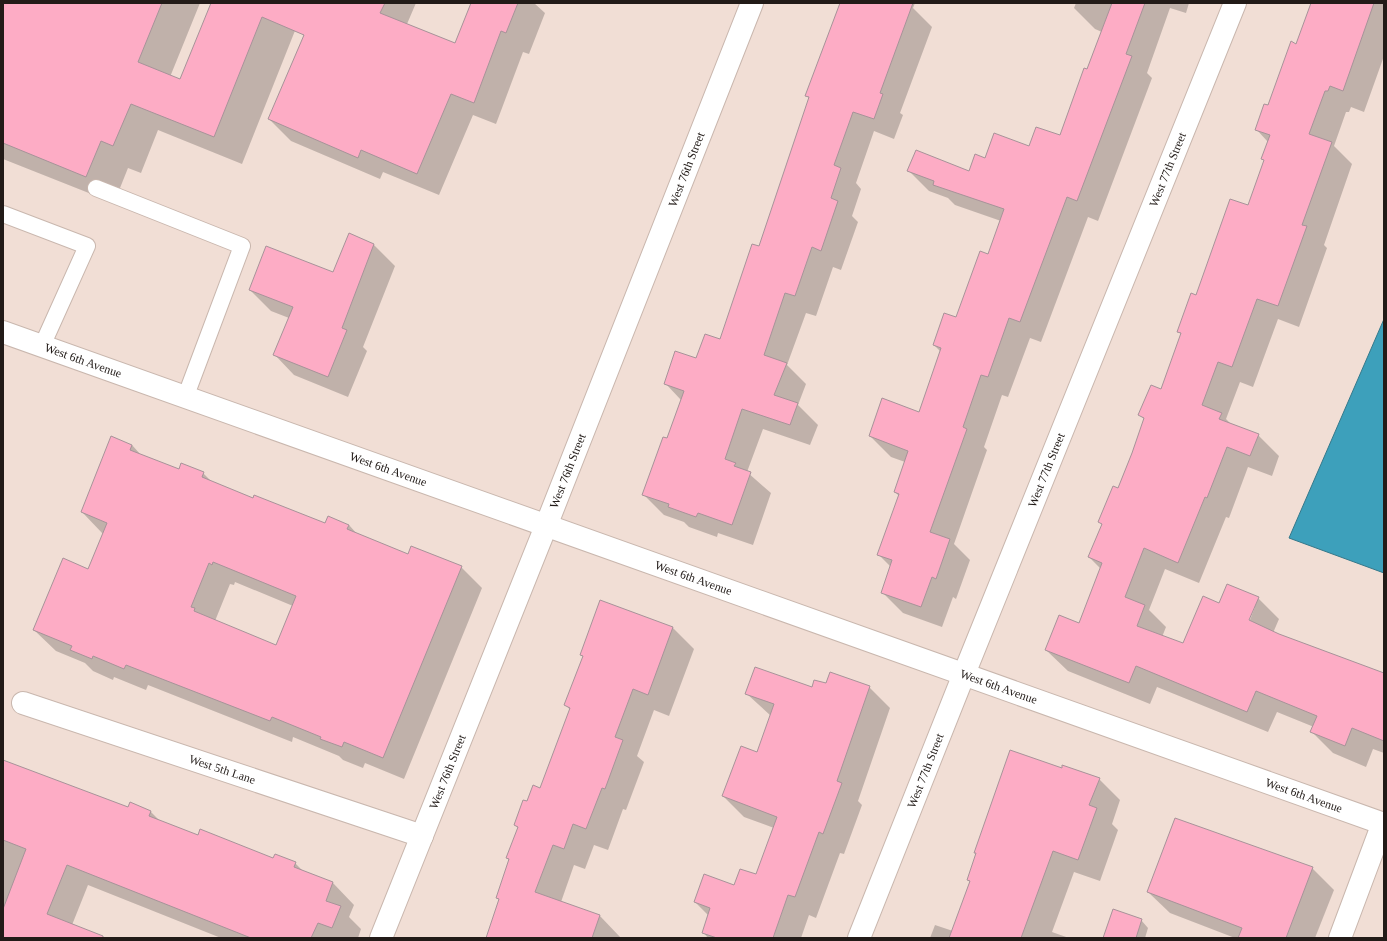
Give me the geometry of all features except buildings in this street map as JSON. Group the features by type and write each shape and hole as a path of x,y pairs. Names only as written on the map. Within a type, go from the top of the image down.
{"street":[{"name":"West 76th Street","path":"381,938 546,526 752,3"},
{"name":"West 77th Street","path":"859,938 1235,3"},
{"name":"West 6th Avenue","path":"3,332 1384,824"},
{"name":"West 5th Lane","path":"23,703 422,836"},
{"path":"1340,938 1384,824"}],"lane":[{"path":"96,188 242,246 185,398"},
{"path":"3,214 87,246 42,346"}],"water":[{"path":"1384,319 1384,573 1289,538"}]}
